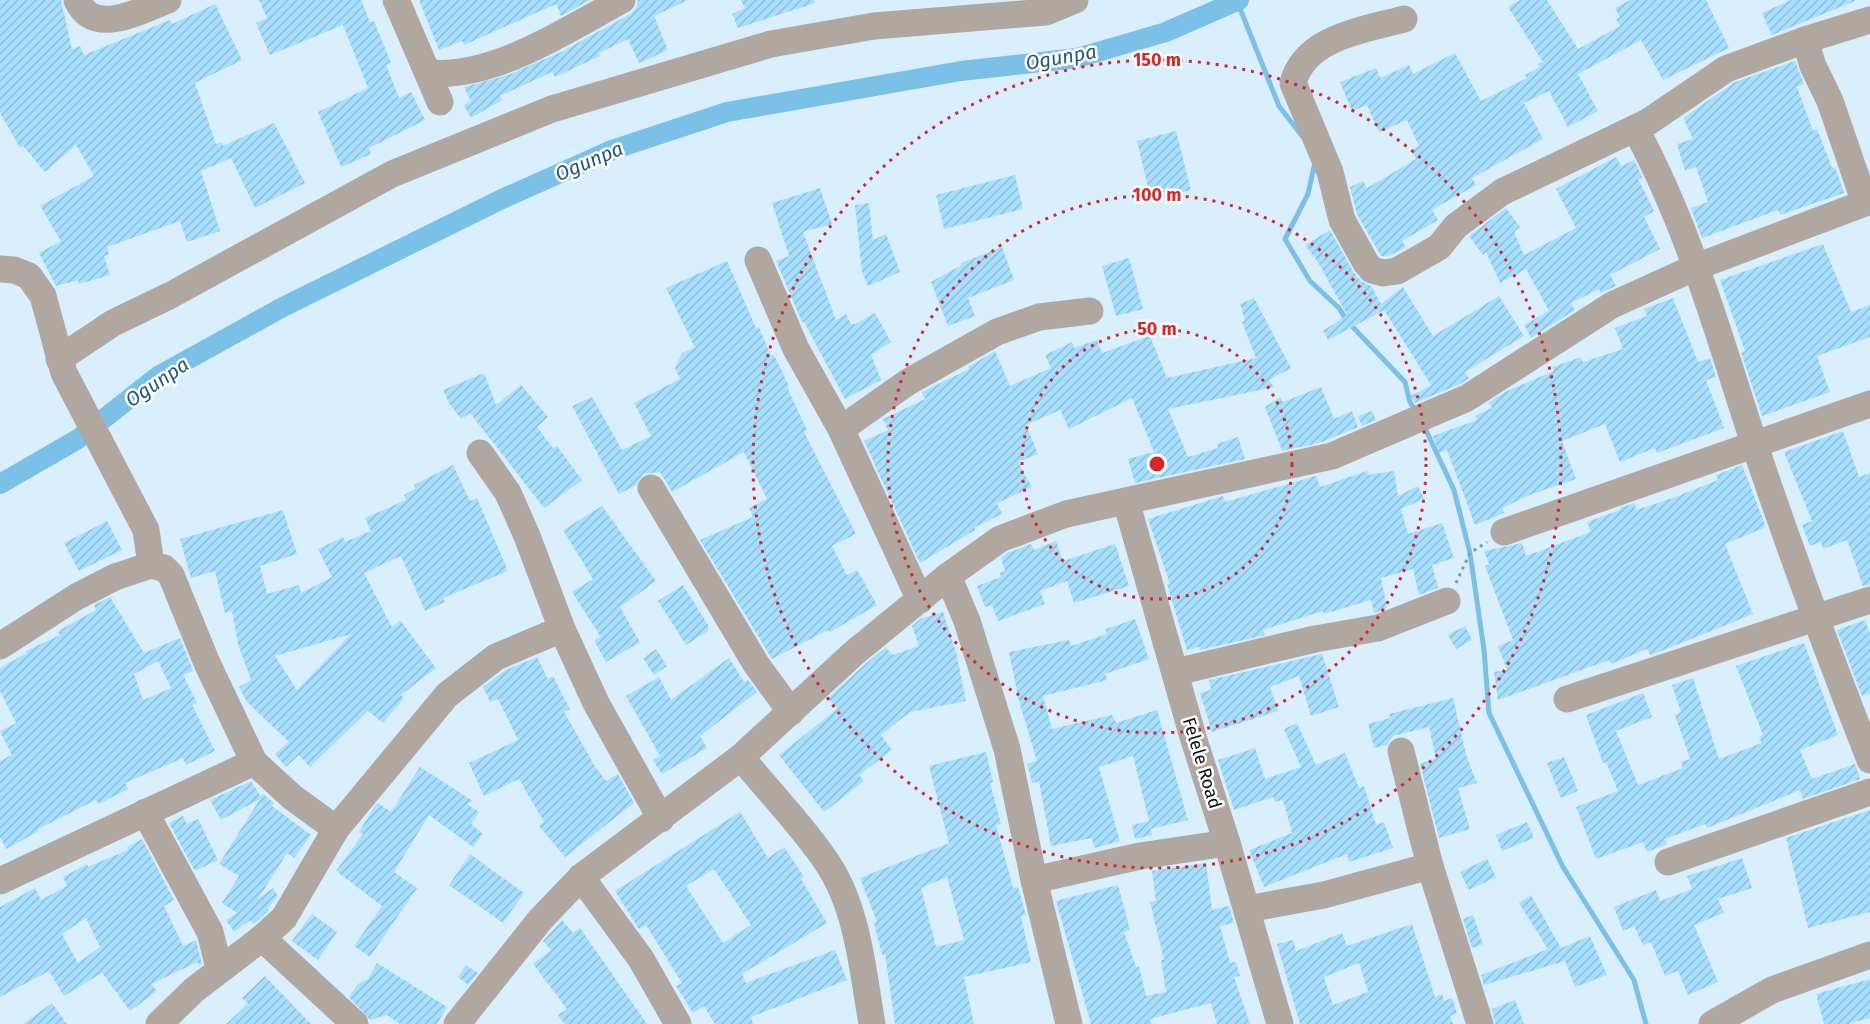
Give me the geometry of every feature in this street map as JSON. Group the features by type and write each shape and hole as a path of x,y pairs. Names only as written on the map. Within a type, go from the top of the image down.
{"street":[{"path":"77,0 92,17 110,21 168,0"},
{"path":"396,0 440,102"},
{"path":"429,74 450,75 480,68 538,45 622,0"},
{"path":"62,366 113,323 171,295 392,174 552,109 771,44 874,26 1046,12 1075,0"},
{"path":"1404,20 1342,37 1311,52 1297,68 1293,83 1330,172 1342,220 1372,270 1383,273 1397,271 1439,248 1456,226 1503,192 1635,128 1726,69 1867,14"},
{"path":"457,1024 540,920 581,877 741,757 854,653 948,576 1000,539 1066,514 1332,456 1421,420 1467,398 1612,305 1696,267 1867,202 1805,40"},
{"path":"1635,128 1653,160 1696,267 1816,620 1870,760"},
{"path":"758,260 796,349 841,429 920,600"},
{"path":"0,269 14,270 29,276 43,296 62,366 146,530 151,565"},
{"path":"841,429 908,382 997,332 1039,316 1090,311"},
{"path":"1504,532 1870,404"},
{"path":"480,453 508,494 527,536 562,629 596,703 660,819"},
{"path":"651,488 756,664 791,712"},
{"name":"Felele Road","path":"1126,501 1193,737 1280,1024"},
{"path":"0,646 76,597 115,577 151,565 164,568 171,575 207,663 254,762 292,797 336,829"},
{"path":"948,576 967,621 1008,749 1034,880 1069,1024"},
{"path":"1567,699 1816,620 1870,600"},
{"path":"1176,672 1315,639 1378,628 1447,601"},
{"path":"159,1024 219,968 262,938 284,918 336,829 447,695 496,657 562,629"},
{"path":"1401,751 1430,866 1480,1024"},
{"path":"741,757 829,865 841,889 854,931 872,1024"},
{"path":"0,881 254,762"},
{"path":"1668,862 1870,792"},
{"path":"145,812 210,932 219,968"},
{"path":"1034,880 1140,856 1227,843"},
{"path":"1247,909 1324,895 1430,866"},
{"path":"581,877 641,959 678,1024"},
{"path":"262,938 355,1024"},
{"path":"1712,1024 1772,990 1870,955"}],"path":[{"path":"1447,601 1470,553 1504,532"}],"building":[{"path":"0,0 61,0 72,49 80,46 84,55 170,20 172,24 215,4 242,60 195,83 216,144 222,142 223,146 274,123 305,183 255,208 231,158 201,171 220,231 187,242 180,221 107,247 109,255 104,256 110,275 79,284 78,280 56,286 39,253 61,241 40,206 94,176 76,145 45,172 23,146 20,148 0,113"},
{"path":"259,0 361,0 370,22 374,21 391,63 386,65 399,98 411,92 425,120 369,148 371,154 341,167 318,112 368,88 343,25 270,55 256,23 267,18"},
{"path":"419,0 590,0 561,16 556,4 464,45 462,41 439,50"},
{"path":"638,0 688,0 654,16 668,50 639,63 628,39 599,53 600,56 555,77 552,72 500,96 502,100 471,118 464,105 471,101 464,87 508,75 561,52 630,14 636,8"},
{"path":"741,0 814,0 815,3 738,28 732,14 745,8"},
{"path":"1520,0 1547,0 1578,49 1620,26 1616,19 1620,17 1615,8 1630,0 1706,0 1729,48 1663,80 1641,40 1578,74 1598,111 1568,127 1549,91 1524,103 1543,139 1472,178 1476,185 1432,210 1438,220 1402,241 1406,247 1389,256 1381,256 1357,214 1350,187 1363,181 1367,188 1416,159 1411,150 1419,146 1407,120 1379,132 1367,105 1352,111 1340,82 1376,68 1380,78 1409,65 1413,74 1455,53 1481,101 1527,78 1525,75 1540,67 1538,64 1543,62 1508,7"},
{"path":"1791,0 1855,1 1772,35 1762,13"},
{"path":"1795,61 1804,84 1797,87 1813,131 1817,129 1832,168 1835,167 1844,193 1780,215 1778,210 1702,238 1691,208 1708,202 1696,167 1685,171 1677,144 1693,139 1683,118 1735,82"},
{"path":"1176,131 1191,190 1151,200 1137,141"},
{"path":"1616,157 1621,166 1634,160 1640,172 1642,178 1638,179 1654,211 1644,217 1660,249 1610,275 1616,286 1601,293 1599,289 1571,303 1575,310 1531,338 1524,325 1549,311 1526,269 1500,283 1486,252 1483,255 1469,236 1506,208 1520,227 1514,232 1524,255 1576,228 1556,189"},
{"path":"1015,175 1023,209 944,229 936,195"},
{"path":"820,188 832,224 803,232 836,320 846,314 851,324 855,324 875,313 891,342 871,355 881,380 845,399 802,322 776,261 789,256 772,203"},
{"path":"869,203 873,240 886,234 900,272 868,286 862,272 855,205"},
{"path":"1330,230 1354,273 1361,281 1371,286 1381,304 1403,287 1433,336 1499,296 1524,336 1465,372 1469,378 1460,384 1415,403 1411,396 1431,385 1384,310 1328,340 1323,331 1347,315 1318,262 1305,245"},
{"path":"1823,244 1851,312 1870,305 1870,337 1817,356 1830,392 1762,416 1741,352 1745,351 1720,280"},
{"path":"1002,247 1014,280 968,298 975,316 948,326 931,282 962,265 961,263"},
{"path":"1129,258 1143,309 1116,316 1102,266"},
{"path":"727,261 756,328 759,327 771,356 774,355 789,386 787,387 807,430 804,432 856,534 832,546 847,575 857,570 877,605 830,632 828,630 772,659 700,540 753,517 749,508 767,499 744,452 672,492 660,472 643,474 636,485 619,494 572,406 592,397 622,450 651,436 634,403 680,379 675,368 682,353 695,348 666,288"},
{"path":"1254,298 1291,368 1269,380 1274,387 1168,409 1188,457 1218,448 1217,444 1238,437 1245,459 1135,483 1128,459 1154,452 1132,398 1069,429 1060,410 1026,425 1038,454 1018,462 1032,487 997,503 1002,514 975,527 975,530 920,563 864,441 888,430 883,419 925,399 922,392 969,369 968,367 995,351 1010,386 1051,368 1045,355 1072,342 1074,348 1097,340 1102,353 1150,336 1167,378 1256,358 1242,322 1245,320 1240,304"},
{"path":"1673,298 1698,362 1710,358 1716,377 1706,380 1724,428 1657,453 1655,448 1620,462 1605,424 1562,441 1576,479 1532,494 1502,508 1504,513 1475,525 1447,450 1439,453 1433,436 1477,420 1475,416 1492,408 1489,402 1507,391 1554,371 1553,367 1581,357 1583,362 1623,349 1615,328 1647,316 1644,309"},
{"path":"484,373 496,405 521,385 548,417 537,427 553,448 557,446 582,480 544,508 470,413 461,419 443,390"},
{"path":"1321,387 1334,419 1352,411 1358,427 1319,443 1282,451 1265,407 1280,397 1283,402"},
{"path":"1372,411 1376,420 1362,426 1358,416"},
{"path":"1843,431 1859,477 1870,473 1870,585 1863,586 1847,540 1823,549 1821,542 1810,546 1802,525 1812,521 1784,452"},
{"path":"453,465 470,501 477,498 508,571 443,598 445,602 425,611 401,556 364,573 392,627 400,620 436,668 401,695 404,698 383,723 368,711 310,767 299,755 286,767 275,754 289,742 247,702 239,687 251,680 238,644 232,611 225,613 215,571 191,578 180,539 283,510 297,554 260,566 267,594 299,585 301,593 332,577 318,549 343,537 345,542 371,531 365,518 406,500 404,495 415,489 414,485","holes":["351,634 297,690 275,656"]},
{"path":"1742,465 1766,527 1725,544 1753,614 1659,652 1650,655 1647,649 1611,664 1609,660 1498,700 1494,672 1507,670 1498,646 1513,640 1485,566 1489,564 1484,551 1522,543 1526,556 1591,532 1587,522 1620,510 1620,508 1635,503 1636,510 1673,498 1718,480 1716,475"},
{"path":"1367,471 1368,475 1394,471 1398,496 1418,486 1424,499 1401,509 1408,534 1442,523 1454,558 1432,565 1438,588 1419,595 1413,569 1381,578 1387,608 1374,613 1371,600 1324,614 1323,611 1263,630 1265,635 1200,650 1199,647 1187,650 1167,584 1170,584 1148,519 1223,496 1225,502 1316,476 1320,487"},
{"path":"602,506 656,581 620,607 640,642 606,662 594,640 601,637 572,592 593,579 563,530"},
{"path":"107,521 122,550 79,571 64,543"},
{"path":"1056,541 1063,561 1115,544 1129,586 1074,603 1067,581 1040,591 1045,604 998,621 992,605 985,607 977,586 1001,577 1000,573 1005,571 1001,558 1007,553 1031,544 1034,550"},
{"path":"683,585 708,625 708,631 686,645 658,601"},
{"path":"110,597 144,653 180,638 193,671 183,675 197,703 192,705 215,751 186,765 183,758 125,783 128,789 99,804 96,800 38,829 39,831 6,849 0,837 0,761 12,755 0,731 16,723 0,691 0,668 27,653 26,651 60,635 58,631 96,610 94,605","holes":["158,661 171,688 143,700 134,674"]},
{"path":"943,612 956,652 966,701 910,712 881,735 892,750 859,775 864,781 824,812 779,755 837,708 828,698 864,665 886,647 892,655 919,646 912,626 920,619"},
{"path":"1135,619 1149,659 1105,674 1107,680 1043,696 1052,729 1112,715 1116,723 1157,710 1188,820 1151,829 1133,756 1099,767 1120,841 1094,848 1092,838 1051,846 1039,781 1032,783 1027,764 1037,761 1019,701 1009,652 1069,640 1071,646 1107,634 1106,629"},
{"path":"1865,620 1870,634 1870,693 1862,696 1837,630"},
{"path":"1465,626 1472,640 1456,649 1448,635"},
{"path":"1804,643 1838,735 1800,750 1812,779 1855,764 1860,779 1803,799 1800,790 1707,828 1705,824 1665,839 1667,844 1647,852 1643,842 1596,859 1576,807 1618,791 1606,762 1603,763 1586,715 1643,693 1652,717 1616,731 1638,785 1683,768 1681,762 1690,759 1675,715 1681,712 1672,685 1693,678 1719,759 1762,743 1759,737 1763,735 1736,666"},
{"path":"656,649 667,666 654,675 643,658"},
{"path":"1322,654 1339,707 1311,716 1299,676 1270,687 1278,711 1212,732 1200,693 1211,690 1209,680"},
{"path":"537,657 548,679 553,676 570,709 564,712 596,768 606,781 618,774 634,803 565,857 539,826 544,822 519,779 484,796 469,763 518,740 498,699 490,702 483,687 504,671"},
{"path":"729,658 744,682 748,680 757,692 700,736 707,748 662,774 653,760 660,756 626,696 659,677 671,700"},
{"path":"1453,698 1467,758 1477,783 1458,788 1470,829 1439,838 1420,764 1436,758 1429,727 1393,736 1387,745 1374,748 1368,724 1390,718 1389,714"},
{"path":"1297,723 1316,765 1345,753 1359,788 1364,786 1376,825 1384,822 1393,848 1349,862 1347,854 1264,887 1249,850 1292,833 1283,800 1275,802 1273,797 1234,810 1218,760 1255,748 1265,779 1301,767 1284,729"},
{"path":"986,752 993,782 990,783 1001,824 996,825 1013,888 1018,887 1026,915 1021,916 1031,962 964,977 974,1024 895,1024 885,954 882,955 874,923 877,922 860,878 949,843 929,766","holes":["947,877 964,940 936,947 921,888"]},
{"path":"1564,757 1578,791 1561,798 1547,763"},
{"path":"420,767 473,801 467,804 479,812 471,824 483,834 473,847 429,815 394,872 417,888 370,957 354,946 382,906 336,871 363,834 359,832 374,807 378,803 391,812"},
{"path":"251,781 261,797 263,794 274,803 272,806 311,835 294,858 287,853 258,899 273,888 278,896 267,909 269,910 254,924 249,921 234,932 226,920 237,913 222,903 239,876 219,864 260,799 221,820 210,800"},
{"path":"1870,810 1870,912 1808,928 1786,838"},
{"path":"740,812 768,858 784,847 804,877 801,879 827,923 742,974 746,983 835,950 847,980 751,1017 753,1024 715,1024 704,1006 693,1013 676,986 682,983 646,925 639,929 615,891","holes":["714,869 751,925 723,943 686,886"]},
{"path":"183,816 187,824 198,819 218,860 195,871 169,823"},
{"path":"1149,821 1152,835 1135,839 1132,825"},
{"path":"1527,822 1534,838 1502,851 1496,835"},
{"path":"142,839 174,900 164,906 183,946 196,940 202,964 199,966 198,962 151,984 157,991 130,1011 102,973 64,996 49,971 0,997 0,907 35,888 41,900 67,886 63,877 87,864 88,867 128,850 127,847","holes":["86,918 100,947 78,963 62,934"]},
{"path":"470,854 524,893 503,923 449,885"},
{"path":"1742,858 1752,888 1718,899 1724,913 1694,925 1718,982 1688,995 1678,971 1665,976 1651,942 1643,945 1634,926 1623,931 1614,907 1656,890 1660,901 1692,889 1687,876"},
{"path":"1487,859 1496,877 1469,890 1460,872"},
{"path":"1206,863 1212,910 1229,906 1234,923 1220,926 1230,963 1236,962 1240,976 1234,977 1250,1024 1217,1024 1211,1003 1150,1019 1152,1024 1091,1024 1056,901 1118,885 1130,930 1124,932 1136,967 1139,966 1146,996 1166,992 1161,960 1164,960 1150,902 1156,901 1152,871"},
{"path":"1531,895 1561,948 1590,936 1607,975 1575,987 1565,961 1484,985 1481,975 1548,949 1519,903"},
{"path":"312,914 337,932 318,960 292,941"},
{"path":"1473,915 1483,944 1472,948 1463,919"},
{"path":"562,920 573,933 580,928 647,1024 565,1024 558,1015 567,1009 533,964 551,950 543,941"},
{"path":"1412,924 1435,997 1442,994 1444,1001 1452,998 1457,1013 1450,1016 1453,1024 1300,1024 1277,944 1293,940 1296,951 1342,933 1347,946","holes":["1359,963 1368,992 1333,1005 1324,977"]},
{"path":"377,963 447,1007 437,1024 400,1024 387,1015 370,1020 349,997 358,984 368,979"},
{"path":"466,965 478,973 468,985 458,977"},
{"path":"265,976 311,1024 226,1024 248,1004 242,998"},
{"path":"1870,979 1870,1018 1848,1024 1824,1024 1816,994"},
{"path":"1515,1000 1524,1024 1495,1024 1492,1009"},
{"path":"52,1003 67,1024 23,1024"}],"waterway":[{"name":"Ogunpa","path":"0,484 78,439 158,376 283,307 502,199 612,150 727,112 961,71 1077,58 1166,32 1239,0"},
{"path":"1237,1 1279,106 1302,136"},
{"path":"1315,162 1308,194 1285,239 1310,281 1339,308 1347,321 1405,382 1410,402 1415,410"},
{"path":"1424,426 1454,490 1470,553 1484,650 1489,713 1563,867 1634,980 1646,1024"}]}
